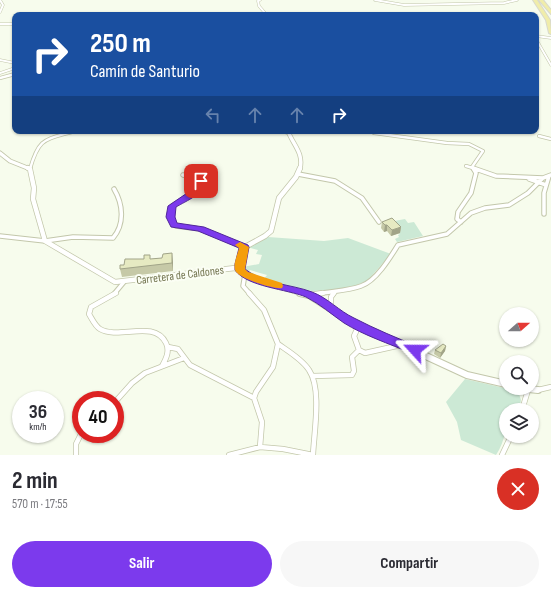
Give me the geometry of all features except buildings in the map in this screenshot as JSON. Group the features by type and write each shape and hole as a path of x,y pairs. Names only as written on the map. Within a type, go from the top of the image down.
{"highway":[{"path":"535,0 548,20 551,33"},
{"path":"541,0 551,13"}],"street":[{"path":"0,0 3,5 0,12"},
{"path":"260,0 258,1 259,6 264,12"},
{"path":"375,0 410,5 504,3 517,0"},
{"path":"0,24 12,24"},
{"path":"539,38 551,38"},
{"path":"539,42 551,65"},
{"path":"0,60 12,62"},
{"path":"0,73 12,69"},
{"path":"0,78 12,75"},
{"path":"45,241 32,199 34,188 30,169 39,145 50,139 66,134"},
{"path":"240,270 240,264 245,247 260,240 270,231 279,197 298,174 301,161 300,154 297,144 290,134"},
{"path":"380,134 408,139 469,144 480,147 483,151 475,160 472,167 476,174 470,193 457,216 457,219 461,222"},
{"path":"539,136 551,139"},
{"path":"0,153 10,161 30,169"},
{"path":"466,166 496,176 526,178 543,178 550,176"},
{"path":"201,179 213,167"},
{"path":"298,174 335,181 362,198 379,222"},
{"path":"183,175 201,179"},
{"path":"544,214 546,185 550,176"},
{"path":"526,178 546,185"},
{"path":"309,295 316,292 334,292 356,288 367,282 389,261 398,245 447,234 468,215 479,209 504,207 513,203 528,193 537,182 543,178"},
{"path":"201,179 202,186 199,189 172,206 170,217 172,223 176,226 200,229 218,234 245,247"},
{"path":"0,236 45,241 70,237 109,239 115,236 119,230 122,210 118,196 114,189"},
{"name":"Carretera de Caldones","path":"45,241 102,276 115,282 124,282 151,276 228,268 240,270 245,274 264,282 309,295 332,308 341,316 467,374 499,382"},
{"path":"229,455 260,447 283,448 313,455 316,405 312,376 304,366 278,344 264,310 243,286 245,274"},
{"path":"124,282 117,292 91,307 89,314 95,325 100,329 112,332 139,331 155,333 165,340 168,347 167,358 162,366"},
{"path":"332,308 331,297 334,292"},
{"path":"359,325 354,336 359,350 365,353 402,345"},
{"path":"260,447 262,422 254,398 256,392 273,367 278,344"},
{"path":"168,347 178,349 190,365 254,398"},
{"path":"312,376 352,375 354,371 352,357 359,350"},
{"path":"124,393 137,379 146,373 184,358"},
{"path":"539,390 551,387"},
{"path":"76,443 76,455"},
{"path":"502,455 508,443"}],"green space":[{"path":"405,219 408,223 414,222 423,236 397,242 395,239 399,237 398,235 400,234 384,223"},
{"path":"268,237 324,241 348,238 391,254 368,280 355,286 333,290 312,291 297,289 263,280 267,275 250,270 247,273 242,267 259,264 262,255 256,254 258,250 247,247"},
{"path":"465,379 499,387 499,395 519,395 521,400 520,403 499,403 499,443 502,443 496,455 461,440 457,422 446,402"}],"slow traffic":[{"path":"240,245 245,247 240,264 240,270 245,274 264,282 278,286"}],"route":[{"path":"201,181 202,186 199,189 174,203 171,207 170,220 174,225 200,229 218,234 245,247 240,264 240,270 245,274 264,282 301,292 318,299 348,320 415,350"}]}
